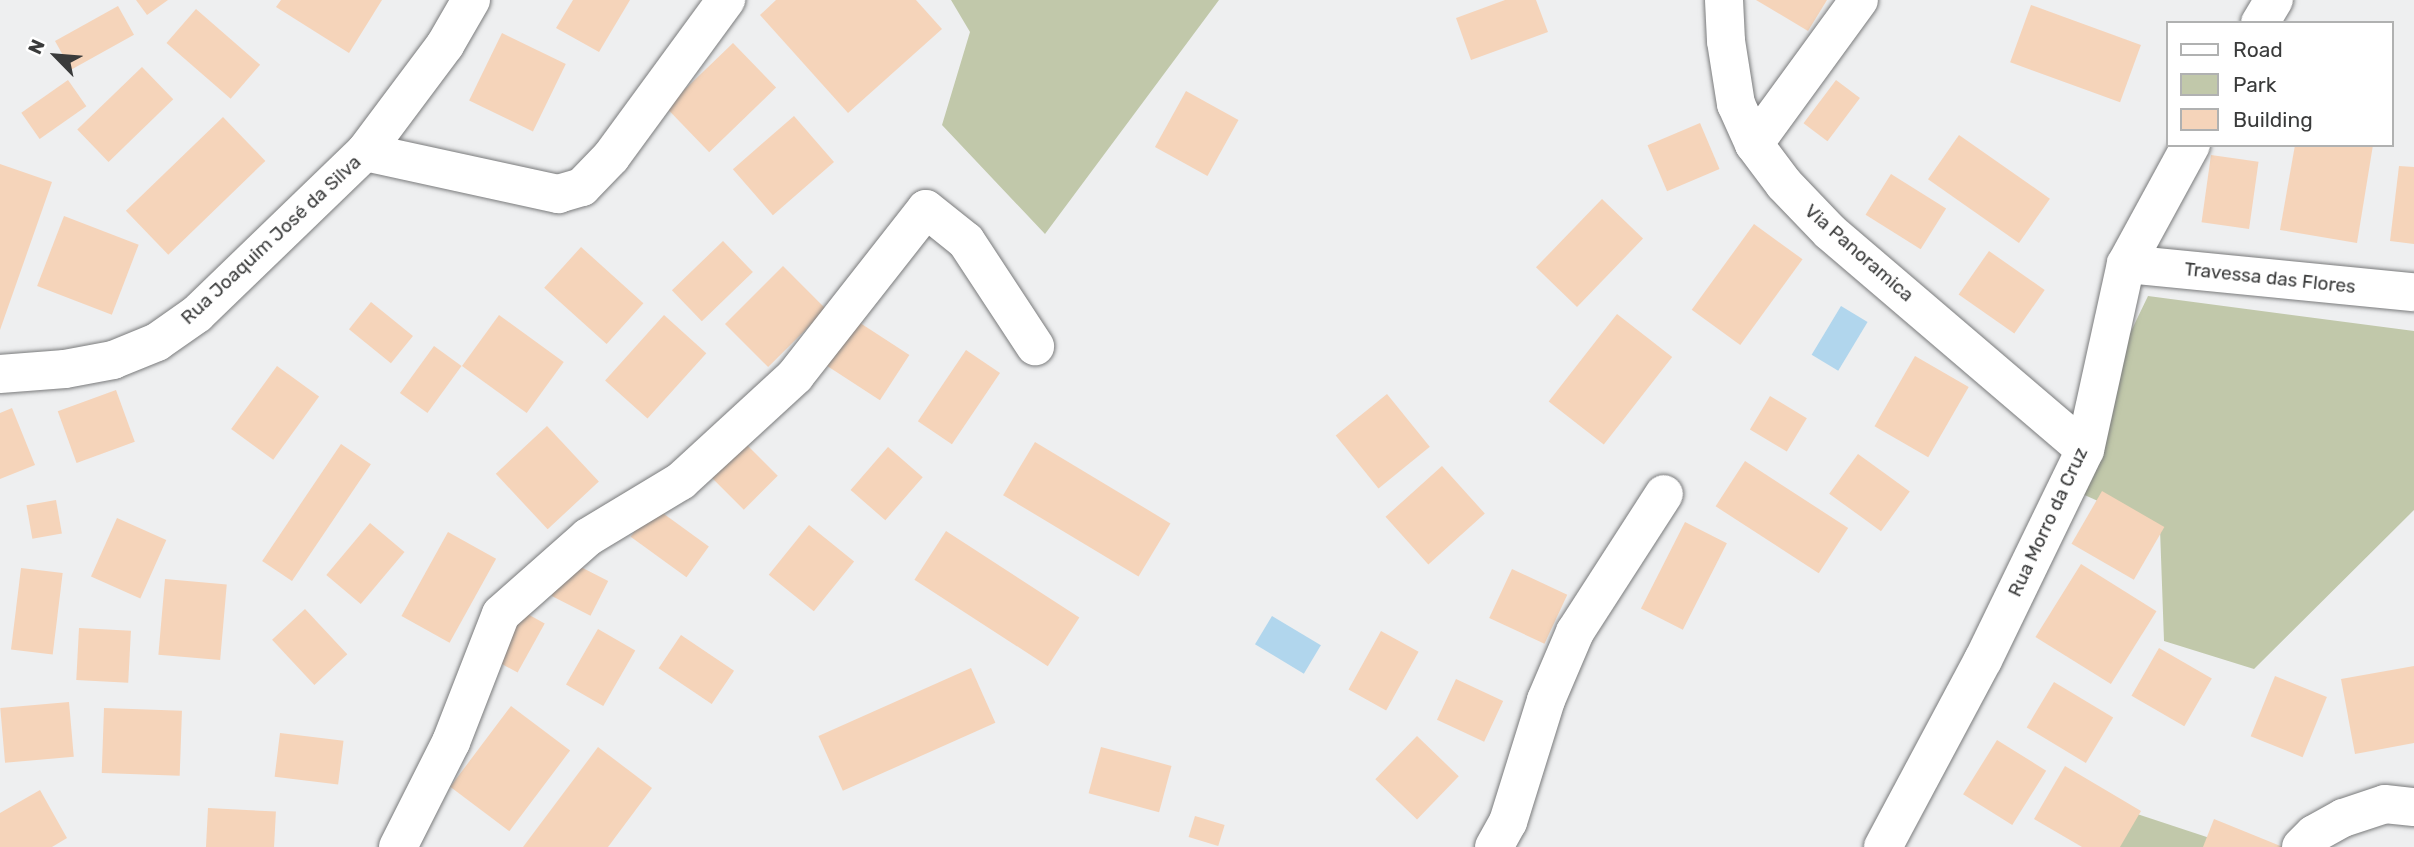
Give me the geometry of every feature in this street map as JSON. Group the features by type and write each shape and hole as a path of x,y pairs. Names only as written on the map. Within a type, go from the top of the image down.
{"street":[{"name":"Rua Joaquim José da Silva","path":"0,374 65,369 113,360 157,342 197,314 365,152 444,45 471,0"},
{"path":"365,152 558,194 582,187 598,173 726,0"},
{"name":"Via Panoramica","path":"1724,0 1726,41 1736,104 1754,144 1784,184 1830,232 2085,450"},
{"path":"1754,144 1859,0"},
{"path":"2261,21 2274,0"},
{"name":"Rua Morro da Cruz","path":"1883,847 1983,660 2085,450 2126,264 2190,147"},
{"path":"398,847 451,742 501,614 588,537 681,481 795,376 926,209 966,241 1035,346"},
{"name":"Travessa das Flores","path":"2126,264 2414,292"},
{"path":"1494,847 1508,822 1546,700 1575,632 1664,494"},
{"path":"2311,843 2343,818 2385,804 2414,807"}],"green space":[{"path":"951,0 1219,0 1045,234 942,125 970,32"},
{"path":"2148,296 2414,331 2414,510 2254,669 2164,641 2160,529 2058,483"},
{"path":"2128,811 2237,847 2109,847"}],"water":[{"path":"1841,306 1868,322 1838,371 1812,355"},
{"path":"1272,616 1321,645 1304,674 1255,644"}],"building":[{"path":"136,0 168,0 147,15"},
{"path":"281,0 382,0 349,53 276,7"},
{"path":"573,0 630,0 599,52 556,28"},
{"path":"776,0 916,0 942,29 848,113 760,15"},
{"path":"1505,0 1536,0 1548,32 1471,60 1456,18"},
{"path":"1756,0 1827,0 1808,31"},
{"path":"2031,5 2141,45 2120,102 2010,62"},
{"path":"118,6 134,35 71,70 55,41"},
{"path":"196,9 260,65 231,99 166,43"},
{"path":"502,33 566,64 533,132 469,100"},
{"path":"733,43 776,88 709,152 666,108"},
{"path":"142,67 173,99 109,162 77,130"},
{"path":"68,80 86,106 40,139 21,113"},
{"path":"1836,80 1860,98 1827,141 1804,123"},
{"path":"1186,91 1238,120 1207,176 1155,147"},
{"path":"794,116 834,162 773,215 733,169"},
{"path":"223,117 265,161 168,255 126,211"},
{"path":"1700,123 1720,169 1667,191 1648,145"},
{"path":"1959,135 2050,199 2019,243 1928,179"},
{"path":"2295,147 2373,147 2357,243 2280,230"},
{"path":"2211,155 2259,162 2249,229 2202,222"},
{"path":"0,164 52,182 0,330"},
{"path":"2399,166 2414,167 2414,244 2390,241"},
{"path":"1891,174 1946,208 1921,249 1866,215"},
{"path":"1602,199 1643,239 1577,307 1536,267"},
{"path":"64,216 139,245 112,315 37,286"},
{"path":"1754,224 1803,259 1740,345 1692,310"},
{"path":"723,241 753,272 702,321 672,290"},
{"path":"581,247 643,303 607,344 544,288"},
{"path":"1989,251 2045,290 2014,333 1959,294"},
{"path":"783,266 826,309 768,367 725,324"},
{"path":"371,302 413,336 391,363 349,329"},
{"path":"1617,314 1672,357 1604,445 1549,401"},
{"path":"499,315 564,362 527,413 462,366"},
{"path":"664,315 706,353 647,419 605,380"},
{"path":"854,319 909,355 880,400 825,364"},
{"path":"434,346 462,366 427,413 400,393"},
{"path":"966,350 1000,373 952,444 918,421"},
{"path":"1915,356 1969,387 1928,457 1874,426"},
{"path":"277,366 319,397 273,460 231,429"},
{"path":"116,390 135,442 77,463 58,411"},
{"path":"1387,394 1430,447 1379,488 1336,436"},
{"path":"1770,396 1807,418 1787,452 1750,429"},
{"path":"12,408 35,465 0,479 0,413"},
{"path":"547,426 599,482 548,529 496,474"},
{"path":"741,439 778,476 744,510 707,473"},
{"path":"1035,442 1170,523 1139,577 1003,495"},
{"path":"341,444 371,464 292,581 262,561"},
{"path":"888,447 923,477 885,520 851,490"},
{"path":"1858,454 1910,492 1881,531 1829,494"},
{"path":"1745,461 1848,528 1819,573 1716,506"},
{"path":"1442,466 1485,514 1428,564 1386,517"},
{"path":"2102,491 2164,527 2134,580 2072,544"},
{"path":"56,500 62,533 32,539 26,505"},
{"path":"653,506 709,547 686,577 631,537"},
{"path":"117,518 166,540 140,598 91,576"},
{"path":"1685,522 1727,543 1683,630 1641,608"},
{"path":"370,523 404,552 361,604 326,575"},
{"path":"809,525 854,562 814,611 769,575"},
{"path":"946,531 1079,618 1048,666 914,580"},
{"path":"448,532 496,559 450,643 401,616"},
{"path":"569,561 608,581 590,616 551,596"},
{"path":"2081,564 2156,611 2111,684 2035,637"},
{"path":"21,568 63,573 53,655 11,649"},
{"path":"1512,569 1567,595 1544,644 1489,618"},
{"path":"165,579 227,584 220,660 158,655"},
{"path":"305,609 347,654 314,685 272,640"},
{"path":"522,611 545,624 518,673 495,660"},
{"path":"79,628 131,631 128,683 76,680"},
{"path":"598,629 635,650 603,706 566,684"},
{"path":"1381,631 1419,652 1386,710 1349,690"},
{"path":"681,635 734,671 712,704 659,668"},
{"path":"2159,648 2212,678 2184,726 2132,696"},
{"path":"2414,666 2414,743 2355,754 2341,679"},
{"path":"971,668 995,723 843,791 818,736"},
{"path":"2275,676 2327,697 2303,757 2251,736"},
{"path":"1456,679 1503,701 1484,742 1437,720"},
{"path":"2054,682 2113,718 2086,763 2027,727"},
{"path":"69,702 74,757 5,763 0,708"},
{"path":"511,706 570,751 509,831 450,787"},
{"path":"104,708 182,711 180,776 102,773"},
{"path":"280,733 344,741 338,784 275,777"},
{"path":"1417,736 1459,776 1417,819 1375,779"},
{"path":"1997,740 2046,771 2012,825 1963,794"},
{"path":"598,747 652,788 608,847 523,847"},
{"path":"1101,747 1172,766 1159,812 1089,793"},
{"path":"2065,766 2141,811 2120,847 2082,847 2034,819"},
{"path":"40,790 67,838 52,847 0,847 0,813"},
{"path":"208,808 276,812 274,847 206,847"},
{"path":"1195,816 1225,825 1218,846 1189,837"},
{"path":"2214,819 2283,847 2203,847"}]}
